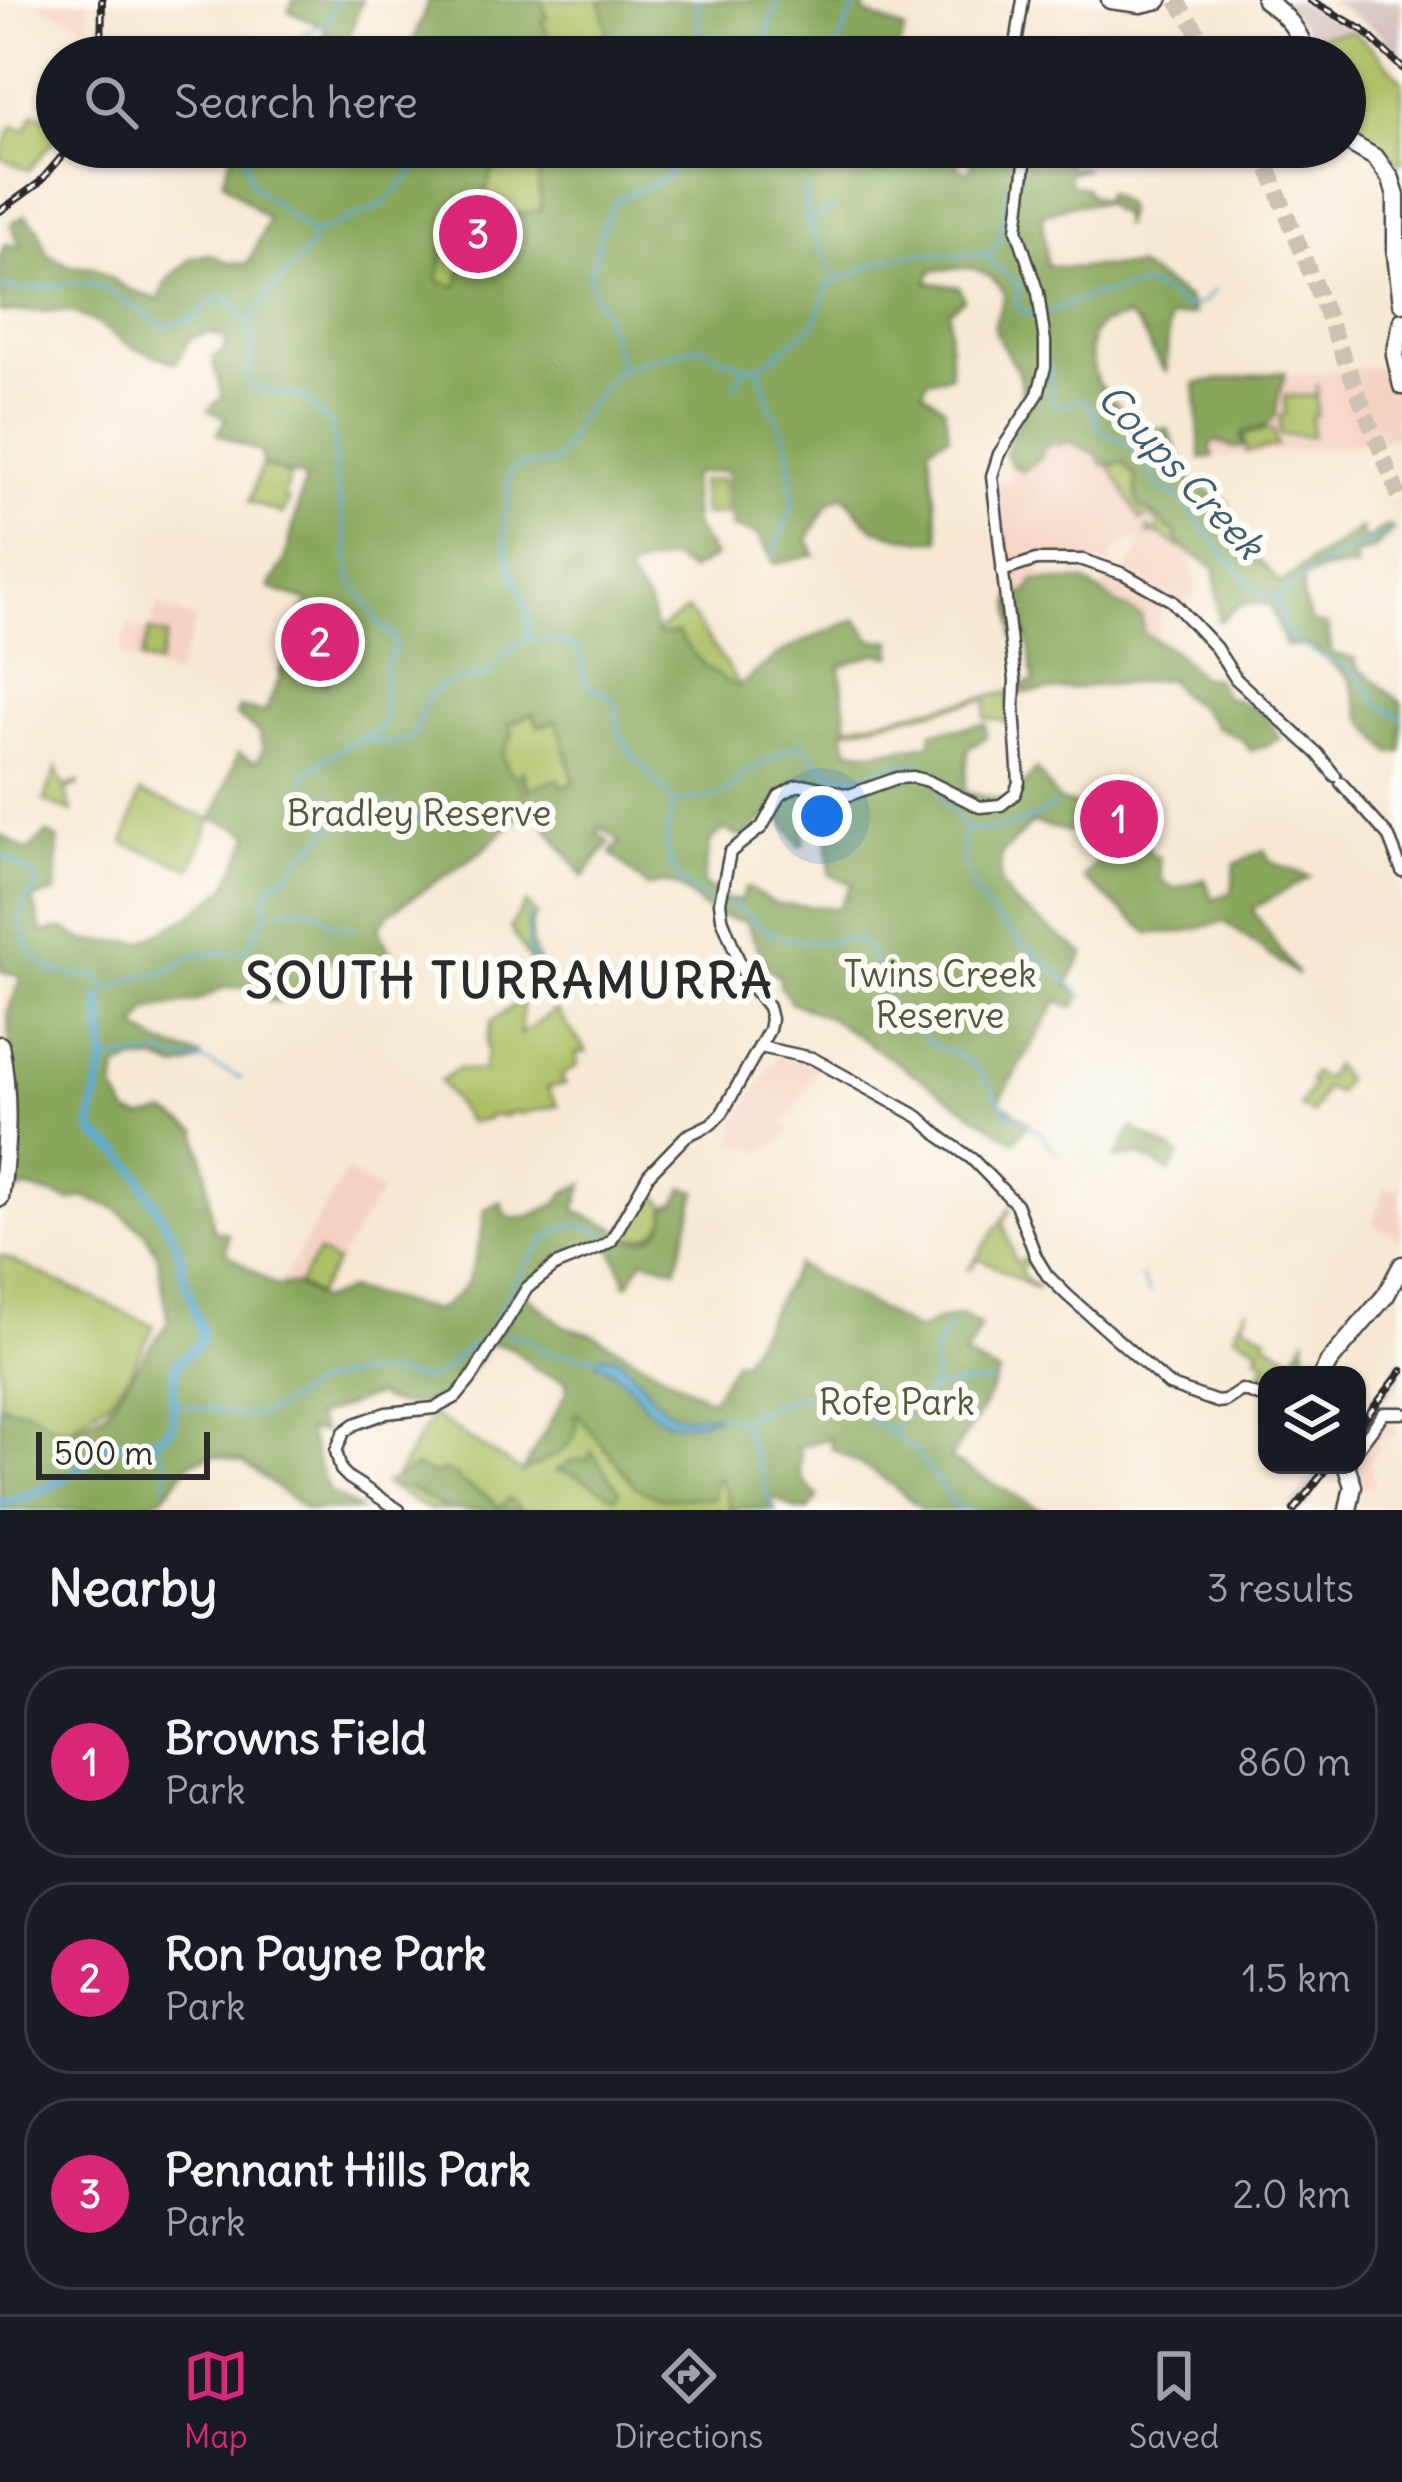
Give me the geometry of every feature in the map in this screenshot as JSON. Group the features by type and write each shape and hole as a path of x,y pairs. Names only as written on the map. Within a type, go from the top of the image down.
{"highway":[{"path":"1109,0 1141,4 1159,0"},
{"path":"1268,0 1297,22 1302,36"},
{"path":"1366,148 1377,153 1395,176 1400,195 1402,281"},
{"path":"1366,151 1391,179 1396,196 1396,267 1402,303"},
{"path":"1402,321 1394,355 1402,386"},
{"path":"1402,339 1402,374"},
{"path":"0,1045 8,1106 0,1198"},
{"path":"0,1075 0,1168"},
{"path":"1327,1366 1402,1269"},
{"path":"1350,1474 1350,1510"}],"main road":[{"path":"1018,36 1024,0"},
{"path":"399,1510 341,1470 336,1451 342,1435 373,1418 431,1409 456,1397 523,1293 556,1265 612,1239 645,1180 686,1136 719,1116 760,1047 771,1025 770,1011 746,979 719,908 730,852 762,827 779,796 796,786 849,795 913,777 985,808 998,807 1018,788 1016,680 993,470 1036,399 1045,367 1038,293 1017,230 1024,168"},
{"path":"1004,570 1036,560 1085,560 1124,574 1172,601 1216,648 1236,680 1318,754 1389,837 1402,871"},
{"path":"760,1047 812,1058 920,1117 972,1159 1019,1207 1047,1275 1168,1385 1220,1402 1242,1390 1258,1396"},
{"path":"1366,1437 1384,1412 1402,1413"}],"shaded area":[{"path":"44,0 89,0 89,26 41,7"},
{"path":"1277,0 1295,0 1351,29 1308,33"},
{"path":"1328,0 1402,0 1402,57 1375,29"},
{"path":"1390,366 1392,382 1402,392 1402,416 1395,418 1400,437 1346,447 1201,459 1194,383"},
{"path":"1087,437 1178,534 1190,553 1197,592 1184,607 1127,571 1142,545 1133,539 1112,555 1110,565 1008,562 995,483 1011,481 1010,466 1023,470 1044,444"},
{"path":"1041,562 1042,581 1034,581 1028,593 1009,600 1008,572"},
{"path":"1108,570 1171,604 1157,618 1161,622 1154,639 1143,633 1142,616 1102,591"},
{"path":"158,605 197,620 176,676 121,657 128,625 148,632"},
{"path":"777,1055 819,1066 792,1113 804,1120 791,1115 784,1125 790,1129 783,1141 764,1152 729,1141 733,1141 741,1116 727,1111 743,1113"},
{"path":"346,1171 381,1191 314,1303 280,1283"},
{"path":"1400,1184 1402,1240 1372,1223 1385,1187 1396,1191"},
{"path":"1402,1356 1402,1378 1366,1424 1366,1407"},
{"path":"1393,1418 1396,1436 1383,1438 1369,1462 1374,1486 1362,1488 1357,1474 1366,1474 1366,1443 1383,1419"},
{"path":"1314,1474 1329,1474 1303,1510 1287,1510"}],"green space":[{"path":"293,0 362,0 349,36 324,36 327,29 289,11"},
{"path":"429,0 542,0 547,18 542,21 549,36 415,36"},
{"path":"529,0 610,0 600,4 614,36 530,36"},
{"path":"601,0 821,0 839,8 852,0 864,0 864,13 905,30 903,36 607,35"},
{"path":"1353,31 1359,36 1309,36"},
{"path":"1366,42 1402,81 1399,163 1366,142"},
{"path":"36,114 36,162 29,170 0,158 12,126 26,130"},
{"path":"227,168 494,168 485,192 460,214 446,242 438,281 457,287 466,254 482,232 508,217 541,210 537,168 860,168 877,172 960,168 969,173 971,168 1084,168 1069,173 1068,180 1104,201 1105,193 1124,204 1123,227 1122,216 1103,203 1070,205 1042,215 1047,265 1138,266 1188,299 1194,314 1169,318 1166,371 1134,322 1127,317 1101,324 1093,334 1090,353 1097,382 1138,429 1168,429 1190,481 1228,502 1233,532 1280,583 1361,528 1363,538 1368,539 1387,526 1394,530 1373,550 1355,555 1356,568 1329,569 1303,579 1303,599 1312,623 1327,625 1332,654 1354,658 1358,668 1402,703 1402,752 1391,753 1362,718 1350,679 1312,646 1285,646 1270,604 1241,604 1219,621 1215,568 1180,546 1175,532 1141,509 1136,477 1123,462 1103,465 1095,453 1067,441 1042,449 1040,457 1022,472 1012,467 1005,453 1025,406 1019,374 994,327 1005,295 982,271 932,270 927,282 959,287 964,299 949,311 950,375 927,380 923,391 944,407 949,435 929,446 940,540 878,529 844,495 829,503 808,539 815,555 775,564 757,534 732,528 728,471 695,473 691,478 694,527 715,557 690,571 672,559 641,565 626,574 649,604 657,635 678,633 704,665 739,687 781,654 857,619 872,640 892,641 893,654 878,653 840,666 848,749 876,752 931,744 932,732 986,724 986,737 968,748 965,792 1009,802 1036,769 1059,801 1099,814 1136,835 1152,856 1159,857 1161,880 1174,889 1205,879 1213,899 1232,892 1235,864 1264,850 1271,862 1310,877 1252,909 1297,975 1225,922 1183,932 1149,933 1083,878 1098,860 1118,861 1125,849 1093,846 1075,833 1032,823 1001,855 1000,882 1014,903 1084,954 1067,985 1080,994 1074,1008 1058,1000 999,1101 1029,1123 1014,1141 830,1018 792,1003 779,985 780,978 766,966 746,922 706,910 670,884 647,887 611,853 620,842 602,827 597,832 610,843 583,877 532,806 520,772 529,789 559,779 562,787 574,783 557,721 539,727 533,714 509,724 513,734 502,754 510,774 516,776 526,809 482,851 389,913 378,929 393,957 386,964 377,962 364,973 332,958 287,1002 267,1000 245,987 224,988 197,1001 147,1011 137,1028 161,1044 201,1057 199,1062 177,1068 156,1060 133,1061 117,1069 114,1090 128,1114 142,1118 167,1113 197,1131 213,1230 228,1233 226,1253 276,1286 294,1284 320,1300 347,1289 435,1311 469,1278 485,1209 501,1201 512,1219 527,1217 557,1204 565,1192 584,1184 575,1211 616,1228 622,1240 641,1240 657,1233 667,1206 676,1203 684,1188 697,1191 676,1269 643,1259 625,1284 610,1246 602,1241 557,1259 521,1291 564,1326 592,1334 711,1400 735,1360 742,1362 797,1265 918,1331 962,1315 981,1326 965,1356 999,1374 950,1459 1040,1510 923,1510 879,1475 831,1448 831,1438 796,1447 801,1452 802,1477 818,1496 809,1510 796,1510 774,1497 775,1510 731,1510 720,1477 715,1480 714,1498 659,1498 636,1487 577,1413 573,1417 576,1432 566,1448 522,1472 567,1392 566,1381 538,1371 512,1348 489,1343 461,1382 433,1401 402,1405 376,1395 315,1417 323,1432 307,1430 328,1491 360,1510 306,1510 243,1462 215,1455 192,1461 163,1497 134,1510 0,1510 0,1405 31,1411 67,1430 105,1412 168,1322 158,1256 145,1233 115,1208 29,1188 12,1192 4,1203 11,1070 8,1011 20,981 19,976 0,971 0,835 27,851 47,833 58,840 56,892 33,899 42,933 62,928 85,941 143,942 190,916 226,888 251,835 213,819 238,753 257,762 263,747 258,732 236,716 239,708 265,712 287,660 294,672 327,683 342,641 332,625 315,618 308,601 269,588 285,561 305,478 262,465 262,453 218,434 226,418 208,410 222,397 213,358 225,349 224,337 210,333 191,337 176,363 131,347 70,311 0,312 0,257 5,244 21,247 11,224 25,215 38,228 47,253 70,266 94,268 130,290 159,300 165,283 191,258 210,254 229,263 248,264 268,220 223,181","holes":["822,798 842,807 843,821 827,823 830,875 852,884 838,908 775,904 746,887 740,901 724,899 703,884 710,842 724,829 741,838 775,810 799,845 804,844 806,817"]},
{"path":"473,168 547,168 556,216 487,308 405,304"},
{"path":"833,168 909,168 900,193"},
{"path":"1285,372 1276,415 1266,426 1242,433 1243,447 1215,441 1210,446 1213,457 1201,459 1195,383"},
{"path":"1317,384 1317,415 1312,416 1312,436 1280,435 1285,396 1316,396"},
{"path":"1273,428 1277,446 1247,452 1244,434"},
{"path":"1123,462 1136,477 1136,498 1175,532 1179,547 1159,534 1147,534 1148,528 1152,532 1160,528 1152,515 1141,521 1110,466"},
{"path":"262,465 290,476 283,514 249,502"},
{"path":"724,479 727,514 703,515 700,481"},
{"path":"1034,581 1084,581 1142,617 1143,633 1173,650 1201,677 1215,678 1224,696 1262,710 1280,739 1251,751 1243,740 1215,726 1168,679 1021,693 1020,685 1034,682 1028,637 1014,638 1011,600 1028,592"},
{"path":"304,607 355,626 331,692 279,673"},
{"path":"688,610 739,684 731,694 656,631"},
{"path":"149,631 167,636 158,665 141,660"},
{"path":"1009,692 1011,723 985,718 987,699 844,730 847,726"},
{"path":"534,712 556,720 576,784 521,801 501,754 507,723"},
{"path":"57,768 64,787 78,782 65,790 72,812 44,801"},
{"path":"140,793 211,819 192,868 124,843"},
{"path":"1141,797 1147,803 1131,824 1148,830 1141,838 1093,814 1098,798"},
{"path":"526,903 536,916 531,943 547,974 541,978 510,928"},
{"path":"523,999 520,1035 556,1010 587,1052 576,1054 578,1065 561,1076 565,1084 547,1088 558,1106 468,1122 440,1081 460,1067 482,1071 491,1022"},
{"path":"1333,1065 1345,1079 1337,1093 1325,1088 1312,1114 1300,1107 1313,1073 1325,1079"},
{"path":"1132,1128 1180,1155 1170,1172 1139,1155 1115,1159"},
{"path":"650,1197 658,1197 665,1205 666,1220 651,1235 623,1240 621,1233"},
{"path":"1012,1206 1003,1222 1017,1263 1031,1255 1034,1260 1020,1269 1036,1289 979,1258 967,1271"},
{"path":"318,1252 336,1263 316,1295 298,1284"},
{"path":"0,1255 154,1326 129,1374 108,1401 63,1433 0,1402"},
{"path":"1248,1307 1243,1322 1267,1336 1265,1341 1294,1357 1305,1339 1305,1363 1264,1366 1266,1362 1256,1355 1260,1349 1234,1334"},
{"path":"598,1338 739,1477 737,1510 429,1510 390,1487 432,1415 522,1472"},
{"path":"592,1452 619,1490 616,1497 556,1471 572,1461 587,1460"},
{"path":"416,1467 434,1475 444,1471 499,1507 509,1499 522,1510 452,1510 416,1492 385,1484"}],"water":[{"path":"601,1355 622,1361 673,1413 720,1415 693,1423 659,1418 628,1384 597,1363"}],"waterway":[{"path":"305,36 327,22 338,0"},
{"path":"697,0 699,36"},
{"path":"767,36 778,0"},
{"path":"841,36 858,0"},
{"path":"247,168 251,184 311,235 310,248 249,322"},
{"path":"311,235 382,205 417,168"},
{"path":"621,367 588,282 603,225 617,199 661,181 676,168"},
{"path":"987,253 998,244 1010,182"},
{"path":"804,187 806,221 838,279"},
{"path":"807,221 833,209"},
{"path":"361,738 392,744 409,740 428,696 450,682 485,677 525,641 529,626 525,604 504,536 510,471 553,463 577,419 621,367 701,346 753,368 815,323 828,285 907,255 985,253"},
{"name":"Coups Creek","path":"986,255 1017,282 1015,305 1034,318"},
{"path":"0,286 97,285 163,326 196,319 222,295 251,334 247,383 303,398 330,422 350,576 379,624 393,636 396,650 384,666 381,729 340,750 305,776 305,788 336,801 340,817 271,886 265,898 267,912 247,949 194,954 166,973 131,980"},
{"path":"1044,315 1087,298 1139,286 1153,288 1185,307 1203,302 1215,290"},
{"name":"Coups Creek","path":"1050,365 1054,401 1064,406 1079,398 1094,409 1096,425 1141,457 1160,490 1181,499 1255,591 1277,598 1281,626 1293,642 1350,670 1377,703 1402,719"},
{"path":"759,366 771,408 789,444 793,507 772,556"},
{"path":"735,387 744,367"},
{"path":"1280,596 1333,559 1392,532"},
{"path":"529,639 579,648 585,680 613,698 628,749 674,802 666,843 671,866 693,892 714,902"},
{"path":"675,802 712,798 730,790 742,775 796,745 804,745 818,762 841,776 910,763"},
{"path":"915,762 934,778"},
{"path":"939,791 965,827"},
{"path":"967,829 1012,825 1055,805"},
{"path":"350,808 387,806 431,823"},
{"path":"966,828 963,855 969,880 982,902 1083,997"},
{"path":"0,854 38,879 19,919 25,941 38,961 60,973 99,976 107,990 128,981"},
{"path":"727,905 779,936 814,942 849,940 869,949 886,1001 925,1040 979,1071 1007,1111 1051,1146"},
{"path":"278,911 310,909 331,925 355,930"},
{"path":"526,913 529,948 540,971"},
{"path":"0,1503 53,1485 111,1446 148,1442 164,1434 173,1426 177,1363 199,1344 202,1333 178,1246 136,1170 91,1126 105,1056 100,1000"},
{"path":"158,1054 204,1061 241,1078"},
{"path":"104,1061 155,1056"},
{"path":"1053,1149 1058,1154"},
{"path":"490,1330 522,1270 556,1232 578,1225 606,1234"},
{"path":"1141,1277 1149,1293"},
{"path":"891,1431 929,1391 936,1349 952,1324"},
{"path":"174,1405 257,1415 313,1385 340,1378 395,1374 426,1379 494,1333"},
{"path":"504,1334 522,1337 545,1352 601,1358"},
{"path":"929,1391 992,1382"},
{"path":"718,1415 741,1421 794,1398 835,1397 914,1449 951,1501 970,1510"},
{"path":"741,1421 772,1510"},
{"path":"154,1439 165,1459 166,1487"}],"tunnel":[{"path":"1176,0 1201,36"},
{"path":"1268,168 1402,504"}],"railway":[{"path":"101,36 102,0"},
{"path":"1310,0 1363,30 1402,68"},
{"path":"0,211 52,168"},
{"path":"1366,1417 1402,1371"},
{"path":"1294,1510 1322,1474"}],"place":[{"name":"Pennant Hills Park","path":"478,234"},
{"name":"Ron Payne Park","path":"320,642"},
{"name":"Browns Field","path":"1119,819"}],"district":[{"name":"SOUTH TURRAMURRA","path":"510,981"}],"park label":[{"name":"Bradley Reserve","path":"419,813"},
{"name":"Twins Creek Reserve","path":"940,994"},
{"name":"Rofe Park","path":"897,1402"}]}
